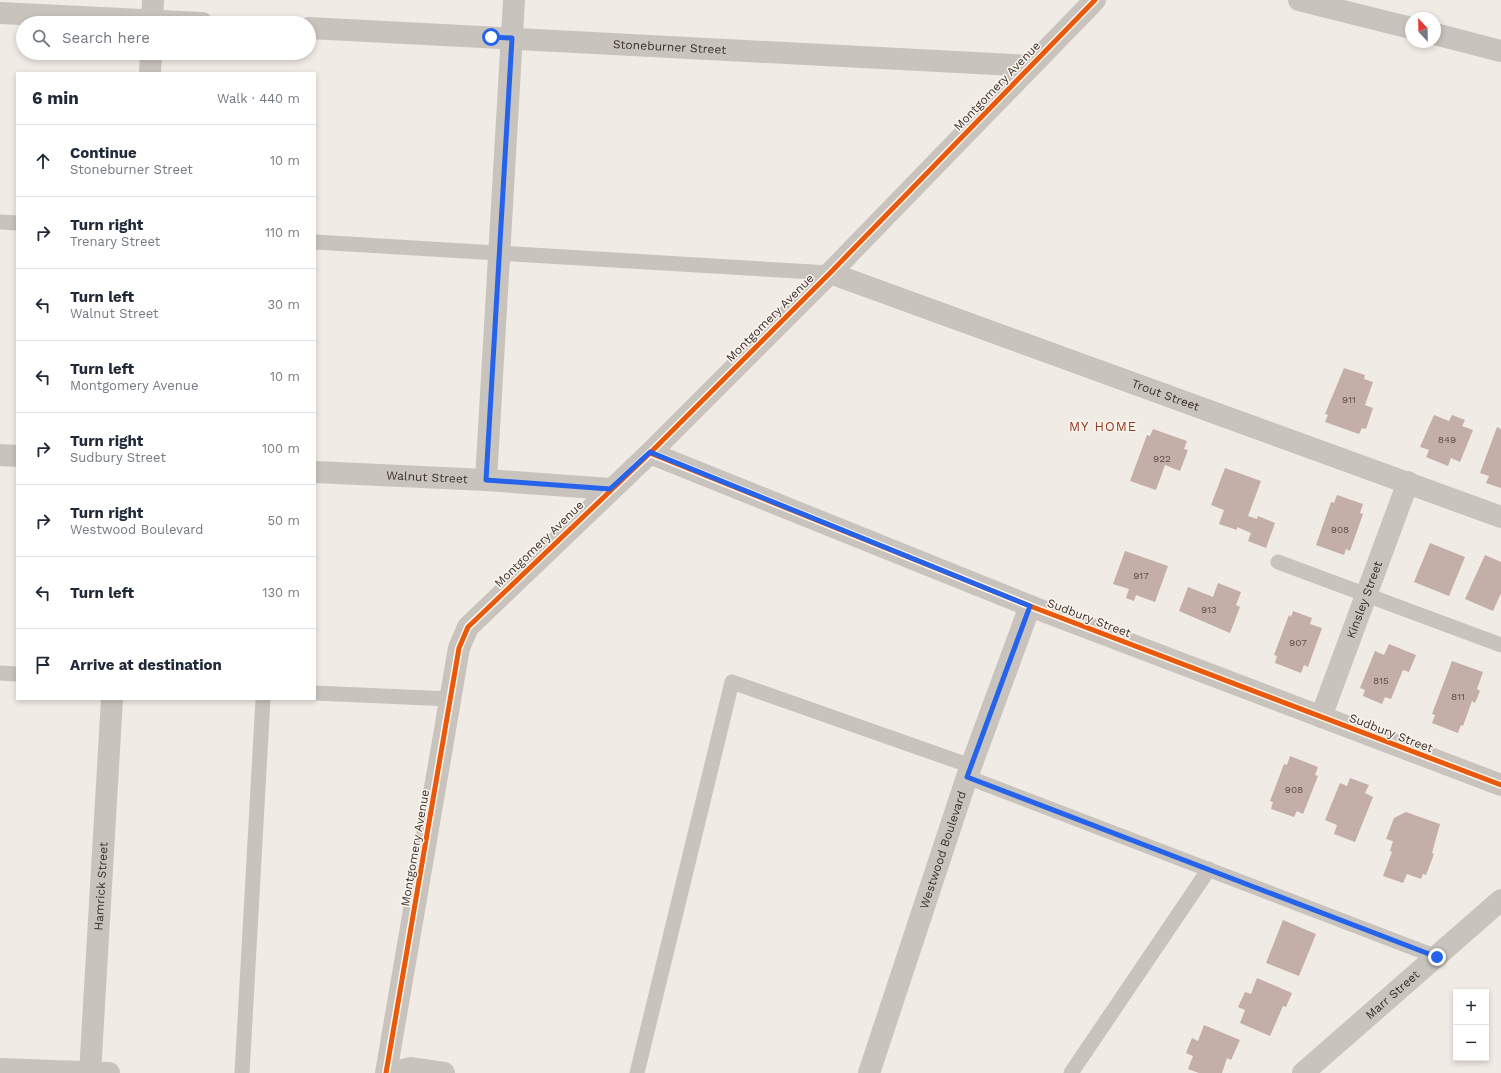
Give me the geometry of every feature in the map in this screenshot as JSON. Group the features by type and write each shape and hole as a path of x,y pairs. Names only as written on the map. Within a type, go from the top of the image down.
{"street":[{"path":"486,480 514,0"},
{"name":"Montgomery Avenue","path":"386,1073 459,648 468,627 650,452 830,272 1095,0"},
{"path":"1299,0 1405,26"},
{"path":"0,13 153,15"},
{"name":"Stoneburner Street","path":"316,28 1030,66"},
{"path":"1441,36 1501,51"},
{"path":"150,72 151,60"},
{"name":"Trout Street","path":"830,272 1501,517"},
{"name":"Sudbury Street","path":"650,452 1030,606 1501,785"},
{"path":"0,455 16,456"},
{"name":"Walnut Street","path":"316,472 486,480 610,489"},
{"name":"Kinsley Street","path":"1321,717 1408,482"},
{"name":"Westwood Boulevard","path":"869,1073 969,772 1030,606"},
{"name":"Hamrick Street","path":"96,1073 112,700"},
{"name":"Marr Street","path":"1303,1073 1501,900"},
{"path":"393,1073 410,1068 444,1073"},
{"path":"0,1069 96,1073"}],"lane":[{"path":"0,222 16,223"},
{"path":"316,242 830,272"},
{"path":"1278,562 1501,645"},
{"path":"0,673 16,674"},
{"path":"637,1073 732,682 969,772 1209,869 1437,957"},
{"path":"316,693 450,699"},
{"path":"242,1073 263,700"},
{"path":"1071,1073 1209,869"}],"building":[{"path":"1344,368 1365,375 1364,379 1373,382 1365,405 1373,408 1366,429 1362,428 1359,434 1325,422 1328,415 1325,414"},
{"path":"1434,415 1449,421 1452,415 1465,420 1462,426 1473,430 1460,462 1451,458 1448,466 1426,457 1429,450 1420,447"},
{"path":"1497,427 1501,429 1501,488 1486,483 1489,476 1480,473"},
{"path":"1153,429 1187,441 1184,449 1188,450 1180,471 1165,465 1156,490 1130,481 1147,435 1150,436"},
{"path":"1225,468 1261,481 1248,516 1257,519 1258,516 1275,523 1266,548 1248,541 1251,533 1237,527 1237,530 1219,524 1224,510 1211,505"},
{"path":"1337,495 1363,504 1360,513 1363,514 1350,551 1346,549 1344,555 1316,545 1331,502 1334,503"},
{"path":"1430,543 1465,557 1449,596 1414,582"},
{"path":"1125,551 1168,566 1155,602 1136,595 1134,601 1126,598 1129,589 1113,584"},
{"path":"1485,555 1501,562 1501,593 1493,611 1465,599"},
{"path":"1218,583 1241,592 1236,605 1240,607 1230,633 1179,611 1188,587 1213,597"},
{"path":"1293,611 1312,618 1310,624 1322,628 1308,667 1304,665 1301,673 1275,663 1277,656 1274,655 1289,615 1291,617"},
{"path":"1389,644 1416,655 1409,672 1403,670 1391,699 1385,697 1382,704 1363,696 1365,690 1360,688 1375,651 1384,655"},
{"path":"1452,661 1483,672 1477,689 1480,691 1475,703 1472,701 1463,726 1461,725 1458,733 1432,723 1435,715 1432,714"},
{"path":"1290,756 1318,767 1315,775 1318,776 1303,814 1297,811 1294,817 1271,809 1273,802 1270,801 1284,764 1287,765"},
{"path":"1350,778 1369,785 1365,793 1373,797 1355,842 1334,834 1337,825 1325,820 1340,783 1347,786"},
{"path":"1406,812 1440,824 1432,853 1434,854 1426,875 1423,874 1421,879 1407,874 1403,883 1383,876 1392,852 1390,851 1393,841 1386,839 1394,818"},
{"path":"1283,920 1316,934 1299,976 1266,963"},
{"path":"1257,978 1292,993 1286,1007 1283,1006 1270,1036 1240,1023 1245,1010 1238,1007 1245,992 1251,994"},
{"path":"1204,1025 1240,1040 1231,1060 1227,1058 1222,1073 1199,1073 1188,1069 1193,1056 1186,1053 1192,1038 1198,1041"}],"cycle path":[{"path":"386,1073 459,648 468,627 650,453 830,273 1095,0"},
{"path":"650,453 1030,606 1501,785"}],"district":[{"name":"MY HOME","path":"1103,426"}],"route":[{"path":"491,37 512,38 486,480 610,489 650,452 672,463 1030,606 967,777 1437,957"}]}
